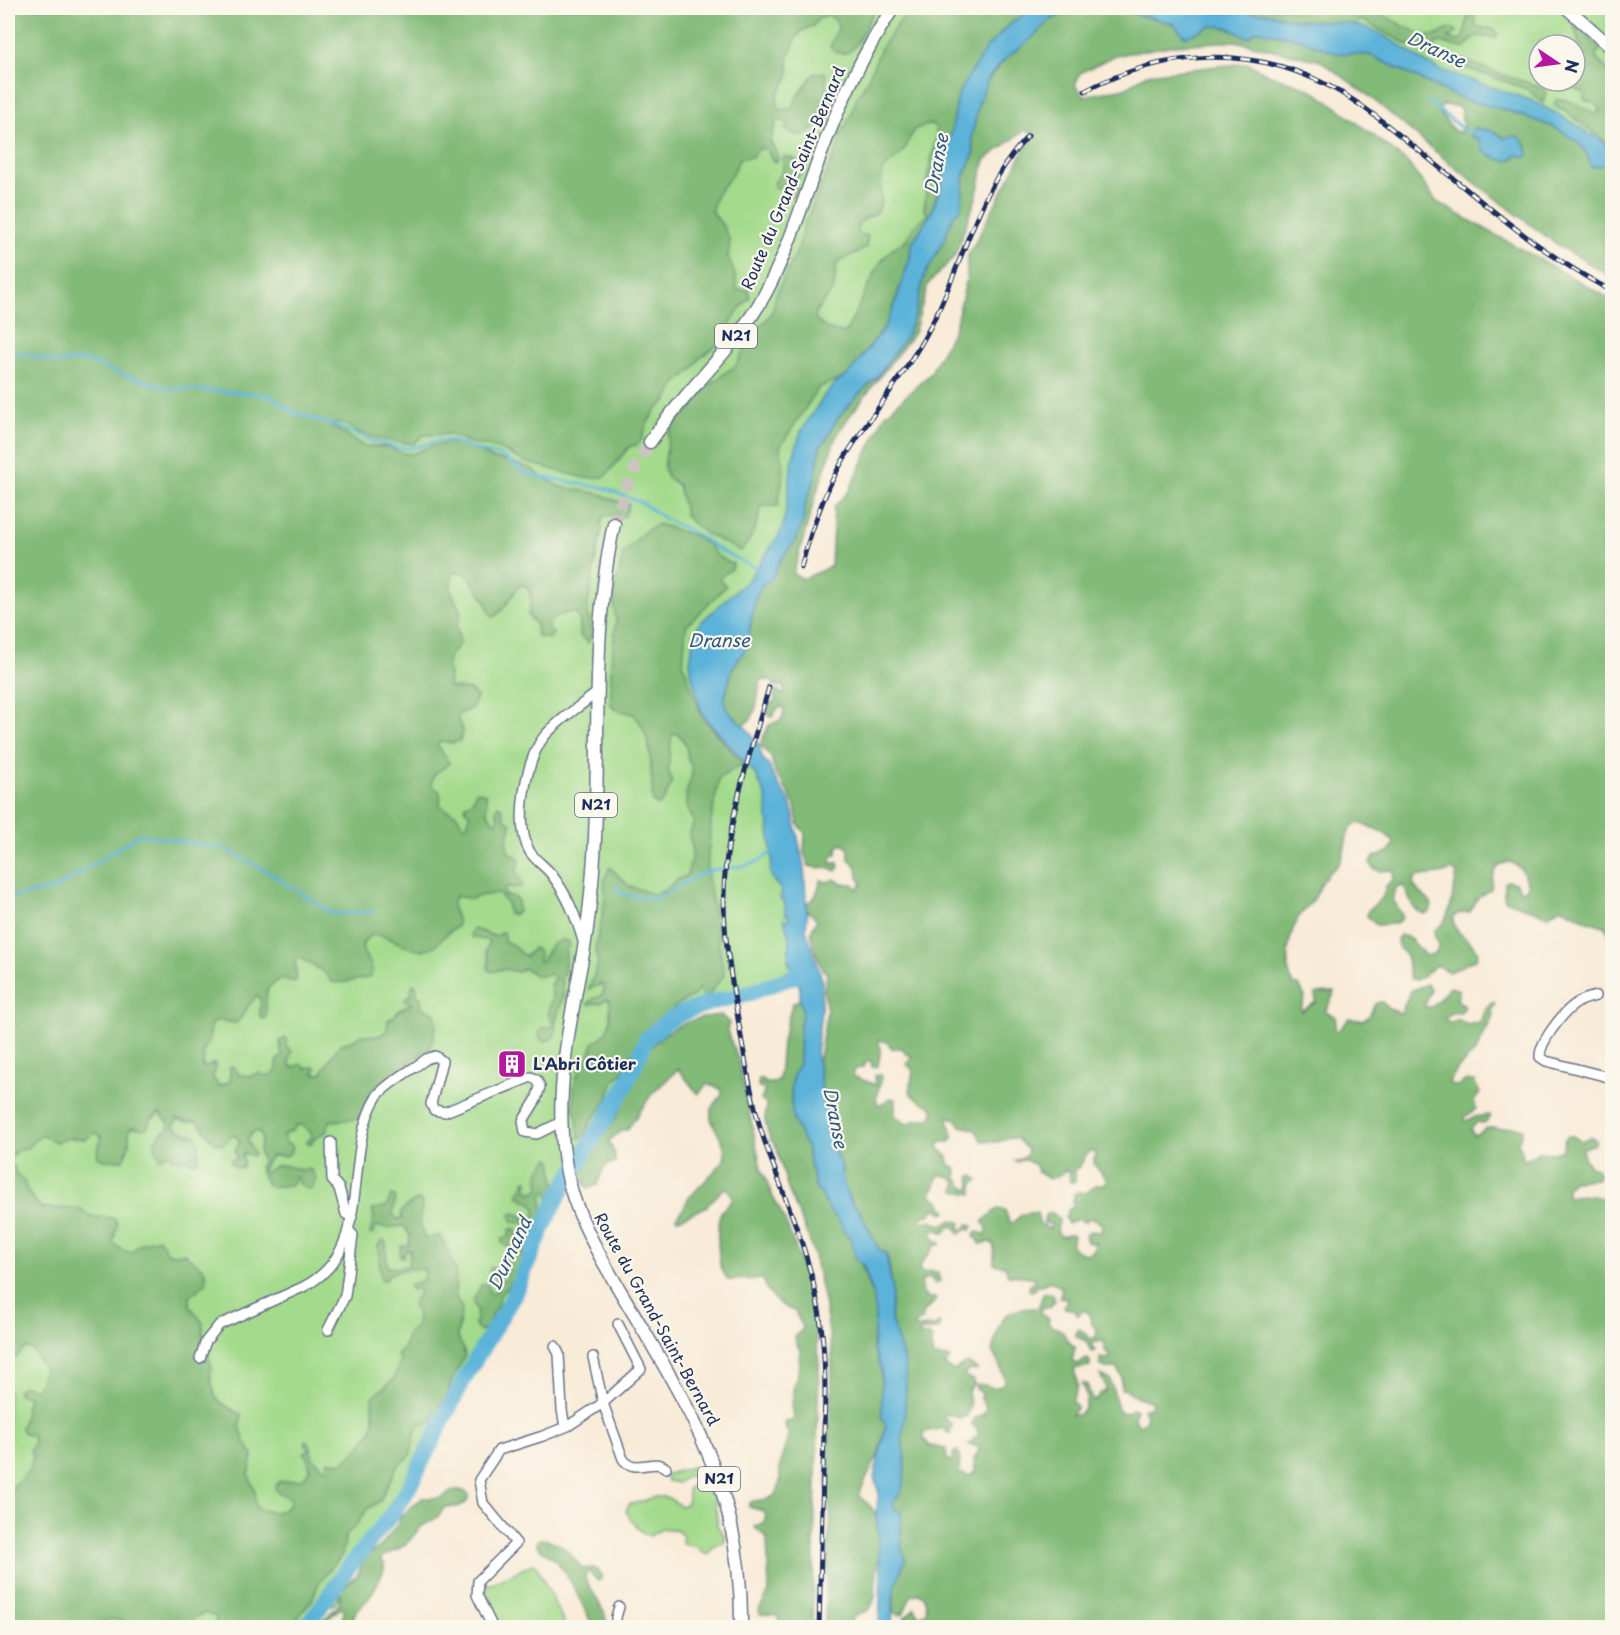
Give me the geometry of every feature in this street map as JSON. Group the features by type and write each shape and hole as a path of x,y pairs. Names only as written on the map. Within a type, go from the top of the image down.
{"main road":[{"name":"Route du Grand-Saint-Bernard","path":"650,442 756,309 779,264 822,148 851,81 893,8"},
{"path":"1567,8 1612,48"},
{"name":"Route du Grand-Saint-Bernard","path":"614,524 602,592 592,877 585,944 561,1090 562,1139 575,1200 598,1253 682,1396 710,1453 727,1505 737,1548 741,1586 741,1628"}],"street":[{"path":"585,944 570,901 550,873 530,852 524,835 522,818 528,775 536,749 544,736 599,691"},
{"path":"1596,996 1578,1002 1568,1010 1544,1043 1540,1057 1546,1062 1612,1078"},
{"path":"200,1358 206,1341 219,1325 320,1277 335,1258 352,1217 357,1162 371,1106 380,1091 432,1056 441,1059 442,1064 431,1104 434,1110 445,1112 531,1077 537,1080 540,1087 536,1100 523,1121 525,1132 537,1134 561,1122"},
{"path":"331,1143 332,1180 339,1188 345,1212 352,1217"},
{"path":"328,1330 345,1296 353,1240 353,1235 348,1230"},
{"path":"493,1628 477,1595 478,1581 516,1543 483,1503 479,1480 499,1450 567,1426 603,1403 641,1370 618,1324"},
{"path":"555,1346 559,1354 562,1410 567,1426"},
{"path":"593,1358 603,1403 623,1460 636,1467 660,1464 666,1468"},
{"path":"616,1628 619,1607"}],"green space":[{"path":"8,8 1059,8 955,197 785,531 706,669 758,774 775,801 805,964 786,986 684,1010 644,1040 607,1126 575,1161 532,1243 523,1278 486,1353 466,1372 410,1501 362,1551 336,1603 294,1627 8,1628"},
{"path":"8,8 877,8 859,40 847,52 839,53 830,47 838,28 837,22 829,15 820,17 813,26 803,30 796,38 788,58 787,80 777,95 779,110 792,108 814,74 824,72 829,95 816,125 811,132 799,136 786,130 787,122 777,120 770,142 777,153 778,160 774,162 764,148 757,150 752,157 740,158 717,196 712,211 730,241 728,257 736,277 736,286 738,290 748,290 750,297 737,312 717,345 699,359 693,369 676,384 667,400 655,411 638,444 629,447 605,477 585,478 525,462 506,452 486,445 476,445 449,434 424,435 413,444 373,437 342,423 330,425 364,446 387,447 402,453 412,454 431,446 456,443 494,459 532,469 560,487 601,494 629,504 625,516 606,515 602,521 587,606 592,628 588,643 580,636 580,622 576,613 563,614 552,620 547,627 553,633 550,638 537,637 536,625 528,615 531,600 526,586 520,585 494,617 489,612 485,600 465,573 454,572 452,578 452,593 461,613 457,627 460,642 448,660 448,682 450,687 470,690 477,697 473,707 458,715 463,731 460,741 452,743 440,741 437,745 449,762 433,776 432,786 440,794 440,805 456,814 463,825 467,825 470,814 466,811 465,806 473,800 478,791 486,794 487,812 494,822 497,822 498,817 496,809 498,805 501,807 505,819 511,823 507,848 509,853 517,856 520,861 516,871 523,884 520,887 507,887 504,891 505,895 514,897 518,901 518,912 513,915 508,913 507,903 498,893 472,899 455,896 452,906 457,919 457,927 436,945 419,950 385,937 371,936 366,939 363,949 372,972 370,977 356,980 331,982 325,973 298,958 295,961 297,979 294,982 282,978 269,987 266,995 265,1019 260,1016 260,998 257,996 236,1023 218,1020 211,1024 209,1041 203,1051 202,1067 214,1063 216,1066 213,1078 219,1086 230,1082 230,1067 234,1066 239,1075 251,1076 259,1073 272,1075 277,1070 277,1060 282,1056 280,1041 285,1038 287,1039 286,1046 292,1051 289,1062 292,1068 301,1064 306,1068 316,1068 314,1074 321,1074 341,1044 353,1041 361,1035 379,1036 387,1031 388,1020 411,1004 405,1000 411,995 414,984 417,988 416,994 421,999 421,1007 435,1013 436,1027 430,1049 415,1057 399,1074 372,1090 358,1119 330,1121 326,1132 313,1140 311,1144 306,1142 312,1134 302,1125 297,1125 292,1131 283,1135 285,1142 293,1147 291,1152 286,1156 271,1156 262,1169 265,1173 275,1166 283,1165 302,1170 309,1169 316,1179 312,1189 309,1190 299,1183 296,1177 291,1185 271,1187 267,1185 259,1167 263,1162 259,1151 262,1137 259,1132 255,1131 250,1135 248,1141 254,1154 252,1156 243,1153 244,1164 237,1168 230,1163 231,1160 237,1159 235,1151 240,1142 236,1136 232,1136 223,1144 218,1143 197,1121 188,1122 177,1119 174,1126 183,1132 197,1136 198,1160 195,1162 185,1159 178,1161 168,1153 160,1159 155,1145 156,1141 169,1128 169,1123 160,1113 150,1120 147,1128 132,1127 129,1130 129,1145 124,1160 103,1160 97,1156 101,1137 95,1133 86,1139 70,1138 56,1142 43,1136 38,1137 28,1147 15,1152 9,1161 15,1168 16,1175 23,1180 28,1192 40,1207 76,1208 90,1215 116,1220 113,1243 124,1251 132,1252 140,1244 158,1238 166,1252 185,1253 205,1271 206,1283 190,1296 190,1306 203,1323 203,1341 212,1367 210,1375 215,1396 220,1402 241,1415 240,1426 244,1440 253,1456 249,1476 255,1491 256,1508 270,1512 283,1510 290,1504 290,1499 275,1488 278,1482 303,1479 310,1469 308,1457 303,1453 309,1450 305,1444 307,1440 313,1458 328,1469 328,1461 342,1463 370,1434 374,1421 373,1397 394,1379 401,1360 397,1356 403,1349 408,1333 416,1326 417,1313 412,1304 419,1290 417,1288 411,1290 409,1285 422,1281 425,1273 423,1269 405,1270 390,1274 387,1280 381,1280 378,1245 383,1240 386,1243 387,1267 407,1266 410,1251 406,1249 403,1257 400,1257 401,1246 409,1245 410,1236 404,1226 387,1228 376,1226 375,1232 371,1235 374,1217 372,1210 387,1206 391,1195 395,1197 393,1214 397,1219 402,1220 401,1212 404,1209 418,1200 422,1202 420,1225 423,1237 429,1239 438,1235 442,1237 456,1271 455,1295 462,1309 457,1336 465,1356 450,1384 448,1398 436,1410 433,1420 417,1427 410,1456 396,1468 380,1501 367,1509 355,1527 346,1534 342,1555 319,1583 312,1600 295,1621 283,1627 210,1627 216,1622 216,1617 205,1613 195,1617 190,1627 169,1627 158,1620 146,1623 138,1620 127,1622 111,1619 102,1622 98,1627 8,1628 8,1492 29,1470 33,1457 30,1450 34,1443 32,1436 21,1429 28,1397 17,1391 23,1386 36,1389 44,1368 32,1349 25,1348 16,1358 8,1358"},
{"path":"910,8 1033,8 1000,33 946,164 931,213 911,245 910,258 888,322 848,375 819,387 780,447 784,469 778,506 761,506 754,531 740,551 705,533 686,517 678,485 667,477 664,468 669,433 672,426 692,408 708,386 736,365 749,337 768,318 773,309 777,292 798,249 804,225 837,149 842,132 882,46","holes":["931,124 935,126 937,135 928,175 924,210 928,214 914,226 905,241 893,248 880,263 846,332 829,330 815,318 816,311 834,289 836,265 866,248 868,236 858,233 858,224 875,214 880,207 881,180 884,170 901,154 915,129"]},
{"path":"1076,8 1112,8 1171,23 1177,26 1183,35 1190,35 1212,26 1224,27 1246,37 1257,30 1299,39 1336,53 1370,55 1461,99 1506,110 1551,126 1581,145 1592,167 1602,165 1612,172 1612,277 1556,244 1453,166 1369,96 1321,61 1235,41 1175,45 1113,56 1080,73 1075,85 1084,96 1125,88 1147,74 1247,63 1265,73 1310,89 1333,104 1407,162 1437,202 1612,300 1612,938 1604,926 1588,921 1563,908 1559,908 1548,916 1505,900 1504,883 1507,881 1516,883 1521,891 1528,886 1522,870 1511,862 1505,863 1495,871 1491,889 1478,898 1470,912 1453,917 1459,933 1472,944 1478,953 1476,959 1449,972 1436,965 1422,977 1411,979 1406,957 1398,947 1397,939 1400,935 1409,938 1426,956 1436,953 1439,945 1434,931 1443,924 1450,909 1457,874 1452,870 1416,877 1414,886 1432,905 1430,912 1424,914 1413,906 1404,886 1396,887 1393,898 1402,915 1401,920 1394,924 1376,925 1367,916 1368,911 1383,897 1386,886 1394,879 1393,870 1379,871 1370,863 1374,857 1390,851 1394,844 1383,833 1357,823 1350,830 1339,863 1326,876 1315,897 1298,918 1289,943 1288,961 1294,985 1299,985 1305,997 1302,1011 1316,1002 1315,994 1335,992 1325,1012 1336,1017 1335,1030 1337,1032 1349,1019 1362,1020 1368,1017 1375,1004 1378,1003 1382,1002 1388,1008 1401,1014 1410,991 1427,984 1431,990 1424,1007 1432,1007 1451,987 1459,990 1457,1000 1465,1007 1460,1013 1452,1013 1445,1018 1449,1023 1459,1020 1467,1025 1481,1022 1487,1007 1492,1002 1495,1003 1492,1010 1493,1016 1476,1051 1458,1068 1449,1082 1451,1085 1458,1086 1465,1081 1474,1081 1480,1093 1474,1101 1476,1109 1465,1117 1465,1120 1489,1115 1490,1118 1484,1123 1477,1122 1471,1129 1473,1134 1479,1134 1489,1128 1523,1129 1518,1143 1523,1159 1526,1160 1538,1152 1562,1151 1568,1136 1581,1141 1590,1137 1596,1140 1595,1144 1582,1149 1586,1162 1597,1168 1600,1174 1597,1179 1573,1181 1567,1188 1567,1196 1580,1195 1612,1200 1612,1627 992,1628 985,1623 958,1628 935,1628 925,1627 912,1620 907,1623 904,1618 915,1608 918,1616 925,1613 926,1601 919,1593 911,1596 903,1614 898,1615 894,1612 894,1590 905,1560 901,1546 901,1513 894,1508 893,1502 905,1467 902,1438 905,1364 891,1319 892,1285 888,1259 886,1254 879,1250 859,1210 852,1203 843,1183 841,1164 829,1137 820,1081 819,1058 827,1011 824,990 827,974 818,960 812,939 812,929 817,920 806,909 808,902 815,896 821,880 827,882 835,879 842,884 853,884 858,889 862,883 858,878 857,867 849,859 849,849 841,843 837,848 837,854 831,859 831,863 838,863 837,871 809,866 804,853 805,833 798,824 795,806 776,775 771,757 760,745 769,725 781,720 783,707 778,708 772,717 766,714 770,704 775,701 775,691 778,690 782,695 784,686 774,686 772,680 761,680 755,712 748,722 742,725 727,710 724,701 732,669 746,648 756,597 761,586 772,578 781,559 797,537 815,479 820,446 826,440 837,419 877,377 906,337 915,314 924,277 945,238 953,216 961,205 965,172 974,154 972,136 985,84 1005,59 1030,40 1051,19","holes":["1442,105 1456,106 1461,109 1463,127 1459,132 1454,131 1439,111","1475,128 1493,131 1504,138 1518,138 1526,144 1524,156 1517,155 1511,160 1483,149 1482,142 1477,138","1025,130 1033,133 967,258 967,278 955,327 930,374 885,415 849,491 834,507 831,566 804,579 793,574 816,494 836,437 848,418 914,333 928,284 954,257 976,198 985,160","881,1040 887,1042 892,1049 902,1048 906,1054 913,1056 906,1063 913,1070 910,1092 931,1107 933,1110 928,1119 916,1120 907,1124 895,1116 895,1099 890,1098 881,1105 878,1104 876,1097 881,1075 875,1075 876,1085 853,1076 855,1069 862,1068 867,1061 871,1061 872,1067 878,1066 881,1049 878,1041","948,1116 956,1120 960,1126 975,1129 982,1141 997,1142 1010,1138 1017,1139 1028,1150 1027,1155 1014,1161 1023,1159 1036,1165 1038,1172 1049,1179 1066,1170 1069,1171 1070,1182 1075,1182 1075,1170 1088,1152 1095,1152 1094,1164 1107,1180 1105,1184 1096,1185 1086,1193 1074,1194 1073,1207 1068,1210 1065,1218 1068,1224 1077,1219 1085,1222 1089,1218 1097,1220 1102,1225 1101,1232 1090,1231 1085,1235 1087,1242 1096,1244 1093,1251 1086,1254 1077,1251 1071,1244 1074,1236 1071,1234 1061,1237 1057,1231 1059,1220 1053,1213 1045,1217 1044,1223 1052,1224 1050,1228 1047,1228 1039,1223 1037,1212 1023,1214 1012,1223 1009,1222 1005,1210 997,1209 982,1222 987,1227 986,1235 978,1232 974,1237 979,1240 980,1244 992,1243 994,1264 1005,1266 1008,1275 1033,1277 1035,1282 1030,1285 1029,1290 1033,1291 1038,1286 1051,1281 1062,1288 1060,1297 1067,1298 1064,1308 1075,1310 1077,1315 1083,1310 1089,1313 1091,1323 1097,1330 1096,1337 1091,1339 1080,1329 1077,1330 1076,1336 1086,1341 1093,1352 1095,1351 1091,1343 1104,1341 1104,1349 1110,1356 1109,1359 1100,1358 1100,1365 1106,1368 1116,1368 1122,1377 1121,1389 1152,1402 1151,1407 1143,1409 1147,1417 1139,1425 1134,1418 1136,1410 1132,1408 1127,1413 1119,1412 1110,1379 1100,1375 1106,1387 1105,1392 1094,1401 1087,1384 1082,1384 1086,1397 1084,1409 1078,1415 1071,1415 1077,1407 1072,1401 1078,1386 1074,1369 1090,1366 1090,1362 1087,1358 1077,1364 1072,1362 1075,1347 1063,1332 1052,1327 1048,1323 1049,1319 1040,1313 1042,1307 1049,1308 1055,1301 1053,1294 1044,1292 1038,1308 1016,1310 1009,1313 1000,1324 992,1351 1002,1370 1005,1382 996,1387 976,1385 976,1389 982,1393 981,1399 986,1407 985,1413 975,1418 972,1424 978,1431 978,1435 969,1444 978,1447 979,1450 974,1459 975,1472 969,1476 959,1473 958,1451 953,1453 953,1459 950,1461 947,1459 946,1449 930,1446 924,1439 924,1432 943,1428 950,1433 952,1424 944,1418 945,1414 960,1418 967,1416 970,1405 968,1391 974,1384 973,1380 964,1374 968,1370 977,1370 968,1363 953,1371 945,1365 950,1358 933,1357 932,1339 928,1335 920,1336 919,1333 939,1329 940,1324 938,1323 934,1328 928,1326 914,1328 916,1323 923,1319 922,1314 936,1300 927,1298 923,1294 921,1287 923,1280 932,1279 935,1284 940,1281 937,1272 925,1273 919,1269 935,1245 940,1245 933,1238 932,1231 936,1229 944,1233 950,1226 956,1228 960,1234 967,1229 970,1230 973,1226 968,1224 963,1230 960,1228 961,1223 952,1220 942,1225 930,1221 923,1223 920,1220 931,1214 934,1208 944,1213 947,1211 942,1207 941,1202 931,1195 938,1176 954,1180 956,1182 955,1191 972,1194 974,1183 979,1180 973,1176 970,1177 969,1189 961,1186 960,1181 956,1179 957,1170 949,1164 948,1157 938,1148 940,1142 949,1142 953,1138"]},
{"path":"1143,8 1612,8 1612,150 1606,144 1432,77"},
{"path":"1191,8 1366,10 1382,14 1414,31 1430,36 1455,29 1457,32 1448,38 1460,41 1470,10 1473,8 1476,11 1474,16 1477,27 1494,29 1498,34 1496,38 1475,36 1464,49 1441,42 1435,44 1434,53 1440,57 1453,57 1466,61 1527,83 1527,89 1421,52 1364,21 1358,21 1354,25 1298,20 1266,13 1214,12"},
{"path":"1575,26 1583,33 1576,33"},
{"path":"1587,36 1601,48 1596,58 1612,75 1612,147 1554,104 1556,99 1567,100 1596,114 1600,111 1595,103 1584,100 1584,93 1587,93"},
{"path":"1532,93 1546,93 1543,103"},
{"path":"785,156 797,160 802,170 796,181 795,195 789,197 783,190 774,187 774,183 783,171"},
{"path":"658,524 695,536 710,546 717,556 733,564 732,569 719,579 726,586 686,626 683,664 702,717 743,764 719,778 711,821 707,871 724,975 705,1000 699,988 695,995 680,1003 660,1020 652,1023 628,1059 625,1069 614,1081 607,1101 592,1120 585,1135 579,1138 577,1116 573,1109 574,1086 580,1067 588,1059 593,1044 606,1033 610,1021 610,1001 606,999 601,1003 588,1004 604,991 602,984 589,989 598,964 595,947 602,918 604,880 610,867 629,886 653,894 664,891 687,875 692,858 689,835 694,823 687,806 686,794 692,774 684,741 676,733 672,734 668,769 672,782 663,801 656,805 653,802 650,755 645,732 633,714 614,709 611,704 611,663 616,621 613,597 623,554 644,532"},
{"path":"474,929 497,937 504,932 504,941 513,945 521,954 526,956 534,948 537,950 540,955 539,961 542,961 552,944 563,940 568,941 570,944 566,951 565,969 561,979 564,994 556,1020 555,1035 550,1039 541,1040 538,1033 542,1028 549,1029 553,1024 548,1013 552,997 550,985 555,978 549,974 538,977 524,968 518,972 503,969 491,972 488,969 489,959 486,952 489,941 471,937"},
{"path":"798,1000 803,1010 799,1064 792,1082 791,1103 795,1124 806,1146 816,1190 821,1193 829,1210 841,1222 843,1230 851,1239 874,1297 873,1347 881,1369 882,1413 886,1426 878,1455 860,1492 860,1497 871,1507 878,1522 880,1539 874,1601 869,1610 853,1616 851,1622 853,1627 825,1627 831,1521 827,1487 832,1351 824,1301 808,1236 788,1189 776,1146 770,1139 765,1121 766,1104 761,1100 765,1090 758,1086 759,1079 766,1084 777,1081 779,1078 782,1042 792,1004"},
{"path":"721,1015 729,1023 727,1031 738,1059 761,1168 800,1260 816,1333 819,1365 812,1627 779,1627 781,1622 777,1615 760,1614 759,1610 769,1592 767,1538 754,1527 764,1522 766,1515 763,1511 749,1507 749,1503 772,1497 778,1490 780,1466 789,1434 785,1421 791,1422 794,1418 792,1406 794,1383 798,1374 800,1351 795,1339 803,1329 795,1311 775,1300 763,1279 728,1280 722,1270 718,1247 718,1223 721,1212 733,1198 728,1189 723,1189 706,1207 679,1219 676,1217 688,1199 723,1162 724,1146 711,1119 714,1105 722,1095 721,1089 708,1084 698,1094 678,1069 651,1095 627,1130 622,1130 609,1141 615,1155 615,1162 605,1167 597,1185 588,1188 581,1177 584,1160 614,1121 637,1070 651,1047 665,1034 682,1024"},
{"path":"549,1158 552,1160 558,1196 556,1200 549,1199 548,1191 545,1191 542,1197 543,1213 523,1250 516,1278 500,1295 488,1327 479,1331 475,1325 477,1312 473,1301 481,1285 487,1284 489,1293 492,1294 497,1290 496,1280 489,1272 491,1267 497,1269 496,1274 500,1281 506,1280 508,1271 501,1263 501,1259 509,1256 513,1250 502,1243 502,1239 509,1236 513,1228 519,1237 528,1235 530,1229 527,1223 513,1222 510,1215 515,1213 527,1218 534,1216 536,1211 533,1204 518,1196 526,1180 528,1180 527,1190 537,1191 540,1185 539,1172"},
{"path":"692,1467 701,1471 711,1481 715,1496 717,1526 725,1536 725,1542 713,1547 708,1555 696,1547 682,1543 683,1536 678,1531 663,1528 650,1536 646,1534 636,1526 626,1511 629,1504 658,1497 668,1498 681,1506 686,1504 688,1488 695,1485 703,1487 706,1485 705,1480 700,1477 687,1476 678,1483 668,1481 665,1477"},
{"path":"453,1490 468,1493 466,1503 457,1507 445,1507 438,1517 422,1526 408,1542 383,1556 382,1574 369,1598 357,1609 353,1618 357,1624 386,1627 335,1627 343,1617 344,1610 341,1608 317,1627 340,1603 340,1590 358,1574 365,1557 380,1547 397,1525 400,1517 422,1498 441,1498"},
{"path":"540,1539 560,1545 583,1569 594,1568 600,1572 602,1575 598,1581 589,1572 585,1578 604,1612 608,1627 593,1627 576,1591 560,1565 536,1543"},
{"path":"535,1563 566,1627 500,1627 482,1588"}],"water":[{"name":"Dranse","path":"1033,8 1076,8 1051,19 1030,40 1005,59 989,77 979,102 972,136 974,154 965,172 961,209 953,216 945,238 924,277 915,314 906,337 877,377 837,419 826,440 820,446 815,479 806,502 802,525 794,543 781,559 772,578 761,586 756,597 746,648 732,669 724,701 727,710 749,731 758,744 763,759 769,765 773,776 790,802 804,867 806,930 822,979 816,1052 829,1137 835,1146 836,1157 841,1163 843,1183 851,1203 859,1210 879,1250 886,1254 892,1285 891,1319 905,1364 905,1416 902,1438 905,1459 904,1482 900,1494 893,1502 894,1508 901,1513 901,1546 905,1560 894,1590 892,1627 879,1627 881,1573 876,1511 879,1493 874,1477 886,1426 882,1418 881,1369 873,1347 874,1297 863,1265 856,1259 851,1239 829,1210 821,1193 816,1190 806,1146 792,1112 791,1087 799,1064 803,1010 800,988 788,961 790,941 784,919 787,921 789,917 785,913 785,903 780,899 782,891 770,872 772,859 766,797 756,775 706,719 701,710 690,661 694,634 700,623 750,578 778,537 783,526 792,462 801,431 824,396 839,380 848,375 884,328 910,258 911,245 931,213 941,187 960,90 987,47 1014,21"},
{"name":"Dranse","path":"1112,8 1191,8 1214,12 1266,13 1298,20 1345,23 1367,28 1381,34 1438,69 1530,100 1580,127 1589,135 1598,137 1612,151 1612,172 1602,165 1592,167 1581,145 1551,126 1506,110 1461,99 1370,55 1336,53 1299,39 1257,30 1246,37 1227,27 1210,26 1187,37 1171,23"},
{"path":"1474,128 1493,131 1504,138 1514,136 1520,138 1526,146 1527,157 1517,155 1508,161 1484,152 1479,139 1471,135"}],"waterway":[{"path":"1428,101 1460,127 1471,132"},
{"path":"8,349 59,363 82,360 92,362 112,371 166,388 262,394 272,397 295,413 339,427 371,441 399,448 412,448 441,440 452,441 502,456 525,473 534,476 605,488 642,503 721,551 760,570"},
{"path":"8,898 55,889 140,834 223,848 268,872 334,914 373,912"},
{"path":"616,887 623,894 655,899 697,876 713,870 755,863 774,851"},
{"name":"Durnand","path":"301,1628 310,1622 407,1491 465,1377 513,1297 560,1193 625,1087 647,1038 667,1021 687,1011 750,993 810,970"}],"tunnel":[{"path":"614,524 630,477 650,442"}],"railway":[{"path":"1085,91 1115,77 1145,67 1175,60 1206,57 1237,58 1268,63 1299,72 1329,86 1364,108 1535,243 1612,291"},
{"path":"801,567 818,513 835,474 852,445 918,350 940,308 982,206 1010,158 1028,136"},
{"path":"769,687 733,818 724,881 724,917 730,971 753,1098 767,1148 804,1249 822,1330 825,1394 819,1628"}],"place":[{"name":"L'Abri Côtier","path":"512,1064"}]}
